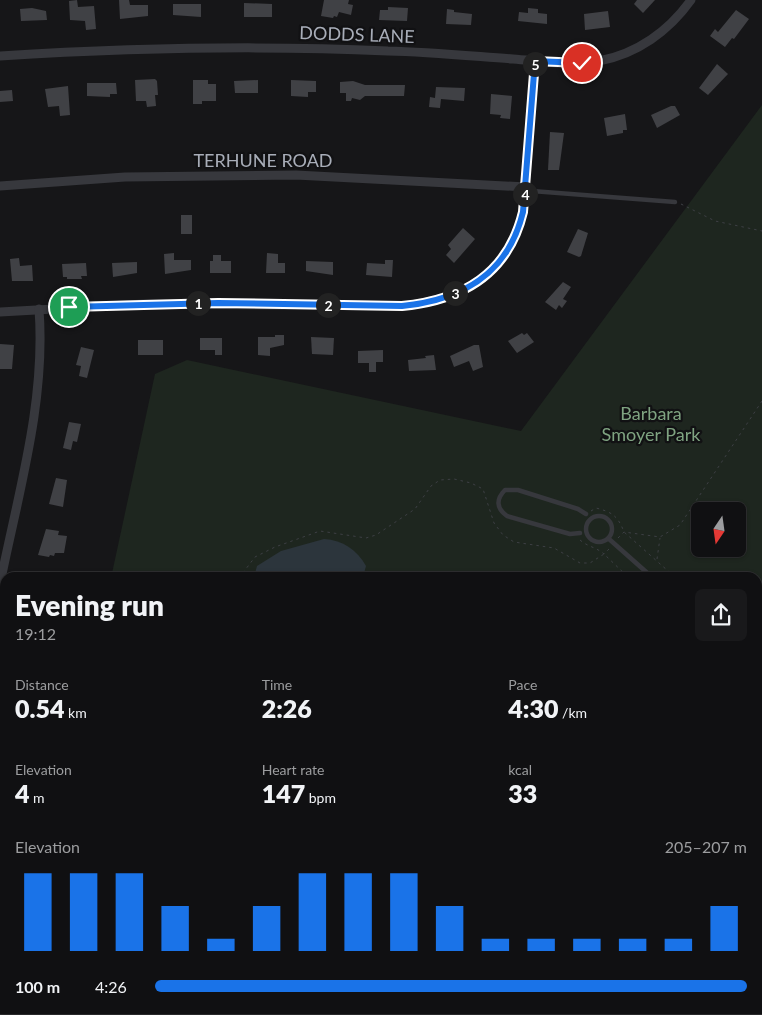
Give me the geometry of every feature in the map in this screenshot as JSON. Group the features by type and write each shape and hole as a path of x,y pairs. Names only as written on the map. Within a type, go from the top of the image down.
{"street":[{"name":"DODDS LANE","path":"0,56 128,49 239,47 406,51 582,63 607,59 630,51 660,33 674,21 691,0"},
{"path":"0,49 0,56"},
{"path":"0,312 144,304 218,303 402,306 437,300 478,281 505,257 519,228 526,186 535,61"},
{"name":"TERHUNE ROAD","path":"0,186 125,177 296,175 526,186"},
{"path":"2,572 32,426 40,372 39,309"}],"lane":[{"path":"526,186 534,191 675,202"},
{"path":"580,533 570,534 507,516 501,512 497,504 505,490 518,490 578,509 586,514"},
{"path":"609,539 612,529 609,520 599,516 592,518 587,524 586,534 597,542 609,539 646,572"}],"path":[{"path":"675,202 697,210 715,221 762,231"},
{"path":"244,572 255,556 320,531 366,538 376,535 415,509 431,486 440,480 454,479 471,483 483,489 494,524 503,535 514,542 554,548 580,563 590,563 604,554 624,532 660,537 680,525 762,401"},
{"path":"656,560 660,537"},
{"path":"604,554 623,572"}],"green space":[{"name":"Barbara Smoyer Park","path":"762,105 762,572 112,572 155,374 187,360 521,431"},
{"path":"0,1014 189,1014 186,1015"}],"shaded area":[{"path":"324,539 337,541 354,551 366,566 364,572 255,572 257,566 281,551"}],"building":[{"path":"77,0 78,7 94,6 96,29 86,30 85,21 70,20 69,1"},
{"path":"119,0 129,0 130,5 148,5 148,16 120,19"},
{"path":"324,0 349,0 348,4 353,5 351,15 339,12 337,17 334,16 333,18 321,16"},
{"path":"637,0 655,0 643,13 634,4"},
{"path":"244,3 272,4 272,17 244,17"},
{"path":"173,4 201,4 201,17 173,15"},
{"path":"388,7 408,8 407,21 379,20 380,10 388,10"},
{"path":"32,8 46,11 47,20 21,21 20,9"},
{"path":"528,8 538,9 538,13 547,14 547,24 518,21 519,12 528,13"},
{"path":"447,9 454,10 454,12 472,14 471,25 446,24"},
{"path":"736,10 749,19 734,39 732,38 725,47 710,36 715,29 718,32"},
{"path":"608,11 610,27 585,30 584,14"},
{"path":"717,64 728,74 708,95 699,88"},
{"path":"155,79 157,81 158,95 155,95 156,106 147,107 146,101 136,101 135,80"},
{"path":"193,80 208,80 208,84 216,84 216,101 202,101 202,104 193,104"},
{"path":"258,80 258,93 235,93 234,81"},
{"path":"291,80 316,81 316,92 308,92 308,97 291,96"},
{"path":"353,81 365,85 405,85 404,96 365,96 360,100 352,98 351,101 346,101 346,93 340,93 340,82"},
{"path":"87,83 116,83 117,94 110,94 110,97 87,96"},
{"path":"68,86 70,115 60,116 59,106 48,107 45,89"},
{"path":"436,87 465,88 464,101 441,99 440,108 429,107 430,97 435,98"},
{"path":"12,90 13,101 0,102 0,91"},
{"path":"491,94 512,96 510,119 500,118 501,115 490,114"},
{"path":"675,106 680,115 657,128 651,115"},
{"path":"625,114 627,130 623,130 623,133 607,136 604,118"},
{"path":"550,132 564,133 559,170 548,170"},
{"path":"181,215 192,215 192,234 181,234"},
{"path":"463,228 475,239 454,263 446,255 451,249 448,245"},
{"path":"578,229 588,233 581,256 579,257 567,252"},
{"path":"174,253 174,260 191,260 191,270 165,274 164,254"},
{"path":"267,253 278,254 278,263 285,263 285,273 266,273"},
{"path":"213,255 221,255 221,261 231,261 231,273 210,273 210,261 213,261"},
{"path":"19,258 20,266 32,265 33,281 12,281 10,259"},
{"path":"385,260 393,260 392,277 366,275 367,263 385,264"},
{"path":"306,261 333,262 333,275 306,271"},
{"path":"137,262 137,273 113,277 112,263"},
{"path":"86,263 87,276 81,276 82,279 67,279 67,277 63,277 62,264"},
{"path":"563,282 571,287 563,299 567,301 562,308 559,305 556,310 545,302"},
{"path":"522,333 524,335 527,333 534,342 517,353 508,341"},
{"path":"275,335 284,335 284,345 270,348 270,356 258,355 258,337 275,337"},
{"path":"311,337 334,338 333,355 312,354"},
{"path":"200,338 222,338 222,355 215,355 215,350 200,350"},
{"path":"138,340 163,340 163,355 138,355"},
{"path":"0,344 14,345 12,369 0,369"},
{"path":"474,345 479,345 483,367 473,371 469,361 454,367 450,356"},
{"path":"81,347 94,350 87,378 79,376 81,366 76,365"},
{"path":"383,350 383,362 376,362 376,372 369,372 369,363 358,363 358,351"},
{"path":"434,355 436,370 409,371 408,360"},
{"path":"69,422 81,424 77,442 73,441 71,450 63,448"},
{"path":"56,478 67,480 63,507 49,504"},
{"path":"46,529 59,531 58,535 67,536 64,553 55,553 54,556 50,555 49,557 38,555"}],"route":[{"path":"69,307 218,303 402,306 437,300 453,295 486,276 497,266 512,246 519,228 523,212 535,61 582,63"}]}
